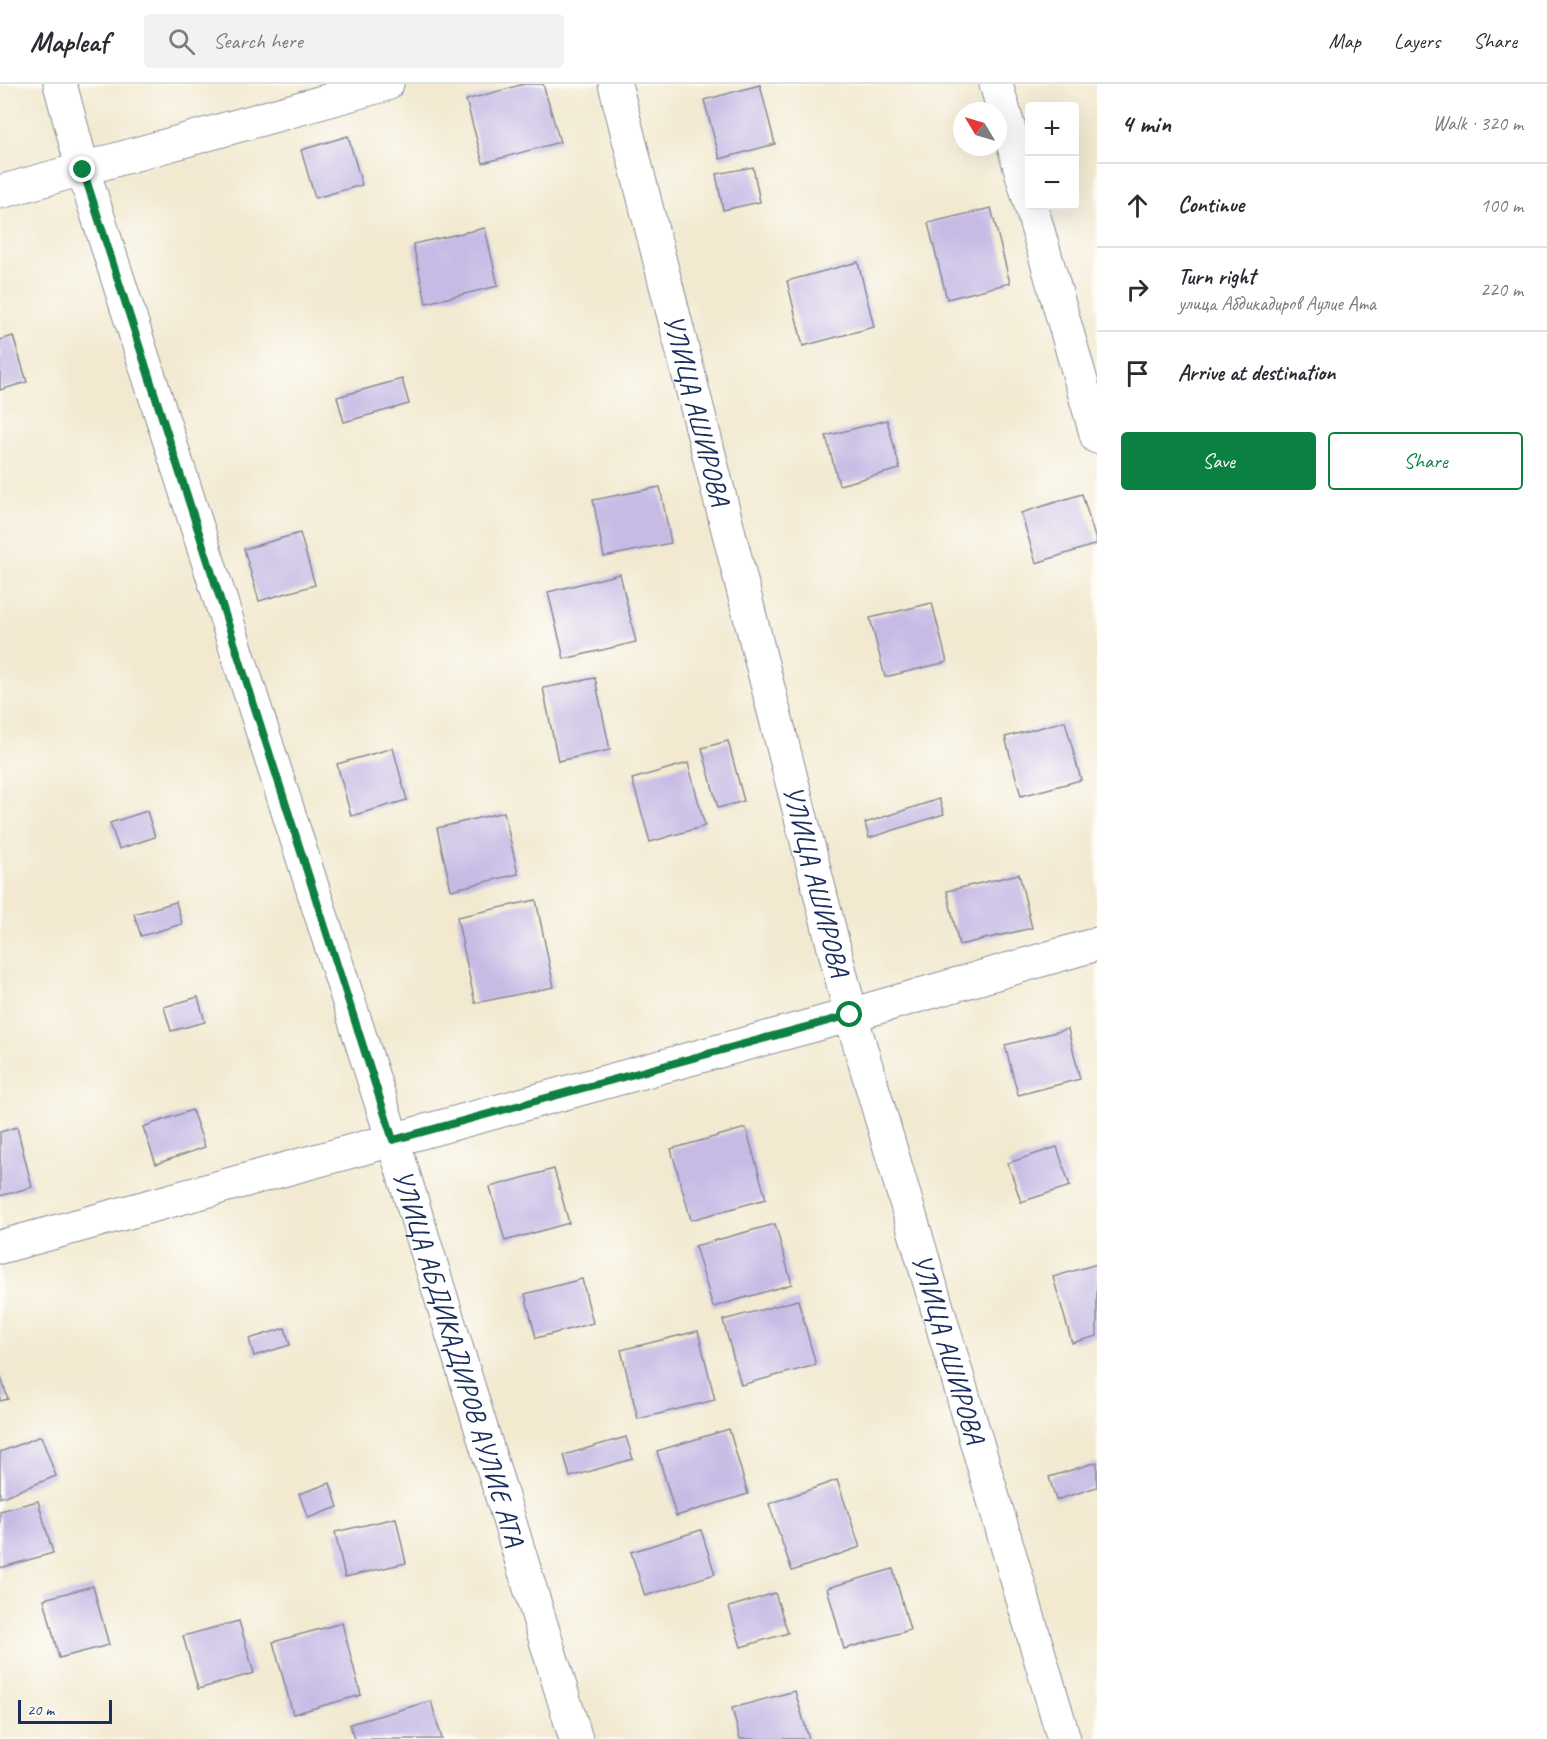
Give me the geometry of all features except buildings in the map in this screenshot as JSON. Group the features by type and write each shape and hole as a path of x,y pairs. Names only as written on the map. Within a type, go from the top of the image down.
{"street":[{"name":"УЛИЦА АБДИКАДИРОВ АУЛИЕ АТА","path":"60,84 83,170 393,1140 576,1739"},
{"path":"0,192 387,84"},
{"name":"УЛИЦА АШИРОВА","path":"615,84 850,1015 1064,1739"},
{"path":"996,84 1025,186"},
{"path":"1032,210 1097,437"},
{"path":"0,1247 850,1015 1097,944"}],"route":[{"path":"83,170 393,1140 850,1015"}]}
